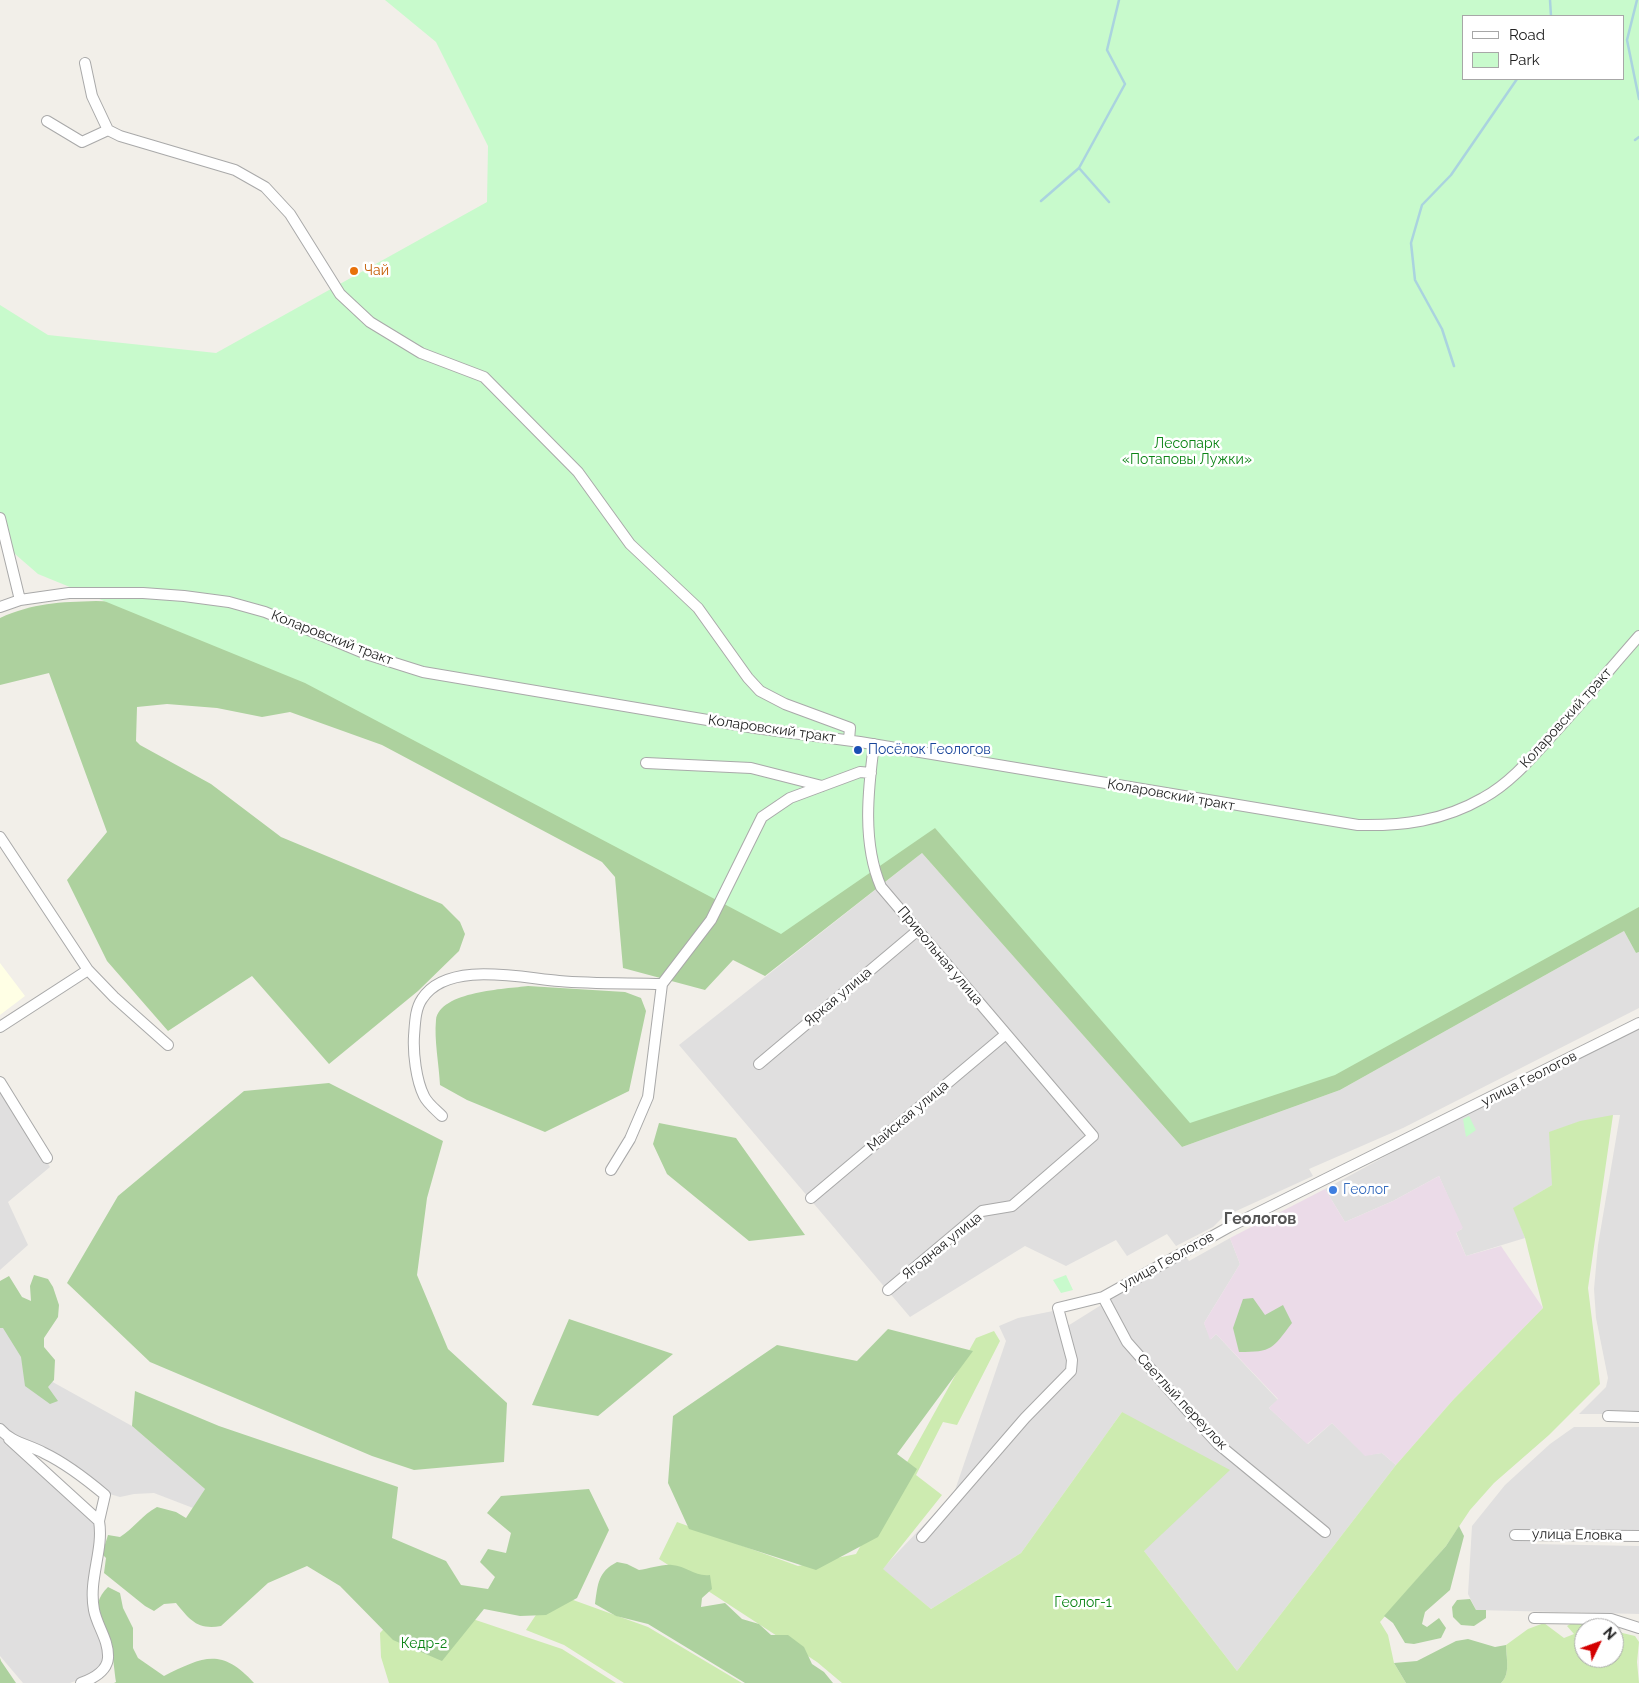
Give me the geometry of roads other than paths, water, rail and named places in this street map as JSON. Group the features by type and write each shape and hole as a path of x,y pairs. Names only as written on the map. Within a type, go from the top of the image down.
{"street":[{"path":"85,63 92,96 108,130 120,136 235,170 265,187 290,214 340,294 370,322 421,353 484,378 578,472 630,544 698,608 748,678 773,698 850,728 850,740"},
{"path":"47,121 82,142 108,130"},
{"path":"0,518 20,600"},
{"name":"Коларовский тракт","path":"0,607 20,600 69,593 143,593 229,602 266,612 366,654 423,672 754,728 850,740 1328,822 1396,826 1425,821 1456,811 1484,798 1510,778 1542,746 1639,636"},
{"name":"Привольная улица","path":"874,744 868,792 874,869 881,887 1093,1136"},
{"path":"646,763 751,768 822,786"},
{"path":"611,1170 630,1139 648,1097 662,984 711,920 762,817 790,798 860,772 871,773"},
{"path":"0,838 88,970 168,1045"},
{"name":"Яркая улица","path":"759,1064 917,930"},
{"path":"0,1027 88,970"},
{"path":"442,1116 424,1096 417,1068 414,1038 416,1013 422,998 436,985 457,976 479,974 562,982 662,984"},
{"name":"улица Геологов","path":"922,1537 1024,1418 1071,1371 1072,1360 1058,1308 1103,1297 1229,1227 1639,1023"},
{"name":"Майская улица","path":"811,1198 1006,1034"},
{"path":"0,1082 47,1158"},
{"name":"Ягодная улица","path":"888,1290 982,1212 1012,1206 1093,1136"},
{"name":"Светлый переулок","path":"1103,1297 1127,1342 1212,1437 1324,1532"},
{"path":"1608,1416 1639,1417"},
{"path":"0,1429 99,1521"},
{"path":"9,1439 43,1452 75,1470 106,1495 99,1521 102,1536 93,1582 93,1608 105,1636 108,1659 103,1670 93,1678 81,1683"},
{"name":"улица Еловка","path":"1515,1535 1639,1536"},
{"path":"1534,1618 1611,1619 1639,1628"}],"waterway":[{"path":"1109,202 1079,168 1125,84 1107,50 1119,0"},
{"path":"1550,0 1551,15"},
{"path":"1637,0 1627,40 1639,99"},
{"path":"1454,366 1442,329 1415,280 1411,243 1422,205 1451,175 1516,80"},
{"path":"1635,140 1639,137"},
{"path":"1041,201 1079,168"}],"place":[{"name":"Чай","path":"354,271"},
{"name":"Посёлок Геологов","path":"858,750"},
{"name":"Геолог","path":"1333,1190"}],"district":[{"name":"Геологов","path":"1260,1219"}],"park label":[{"name":"Лесопарк «Потаповы Лужки»","path":"1187,452"},
{"name":"Геолог-1","path":"1083,1603"},
{"name":"Кедр-2","path":"424,1644"}]}
